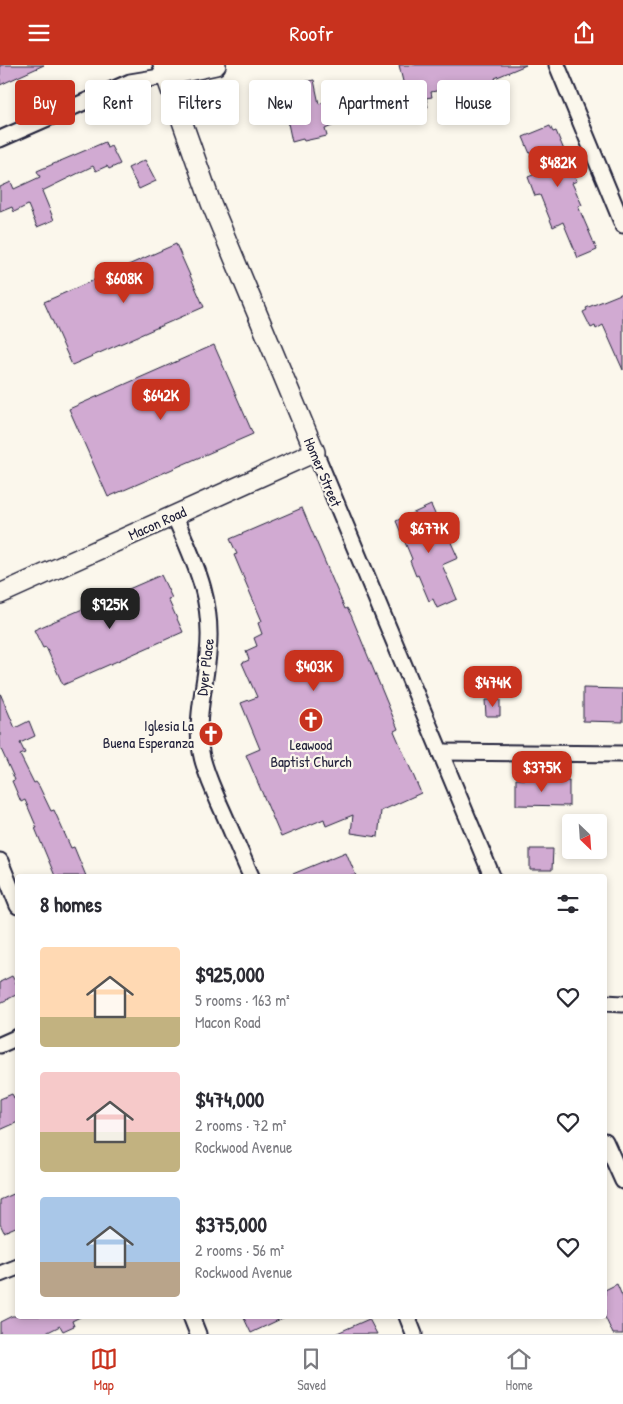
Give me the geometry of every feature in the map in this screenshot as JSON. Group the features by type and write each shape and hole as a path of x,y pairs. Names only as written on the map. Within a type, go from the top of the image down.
{"main road":[{"path":"163,71 216,65"},
{"name":"Homer Street","path":"163,71 211,203 315,452"},
{"name":"Macon Road","path":"0,594 315,452"}],"street":[{"path":"557,65 623,225"},
{"path":"0,139 130,82 163,71"},
{"name":"Homer Street","path":"315,452 491,874"},
{"name":"Dyer Place","path":"174,515 198,571 208,609 210,629 199,728 201,751 208,775 250,874"},
{"path":"440,752 623,755"},
{"path":"0,861 15,898"},
{"path":"607,1003 623,1004"},
{"path":"0,1045 15,1038"},
{"path":"607,1145 623,1181"},
{"path":"0,1274 15,1268"},
{"path":"191,1319 198,1334"},
{"path":"408,1319 414,1334"}],"building":[{"path":"0,65 44,65 0,85"},
{"path":"399,65 526,65 495,78 496,80 437,80 437,91 431,92 432,97 427,98 427,80 403,80"},
{"path":"314,80 319,104 321,103 321,125 334,125 325,129 327,136 292,142 288,125 311,125 311,81"},
{"path":"550,126 553,132 556,131 577,181 572,183 582,205 578,206 597,250 578,258 563,222 553,227 540,195 535,196 528,177 538,173 523,137"},
{"path":"105,142 107,148 111,146 120,164 109,169 107,166 96,171 93,166 42,191 54,220 37,227 28,205 14,212 12,207 0,212 0,187 11,182 14,189 40,177 37,171"},
{"path":"145,160 156,181 139,189 128,168"},
{"path":"176,244 204,307 72,365 44,302"},
{"path":"623,293 623,370 603,325 596,329 595,326 591,328 583,312 587,310 586,308"},
{"path":"214,345 253,434 108,497 69,409"},
{"path":"431,505 446,539 449,538 458,558 442,565 457,599 437,608 433,599 429,601 418,575 416,576 410,561 412,559 396,521"},
{"path":"302,508 345,609 347,608 351,615 398,729 394,731 421,793 381,811 378,837 351,833 353,815 326,826 324,819 281,837 246,755 260,749 241,703 257,697 242,663 249,660 246,651 257,646 254,638 262,634 258,623 262,621 234,555 237,554 230,539"},
{"path":"161,575 172,598 168,599 183,632 63,685 46,647 43,648 34,630"},
{"path":"583,688 623,689 623,722 583,721"},
{"path":"0,693 15,728 29,721 35,736 20,743 25,753 20,755 34,783 36,782 39,786 51,811 54,810 71,848 74,847 85,874 54,874 25,800 21,802 12,781 15,780 0,747"},
{"path":"485,700 500,700 500,716 486,716"},
{"path":"516,779 569,781 569,806 516,805"},
{"path":"530,849 553,849 552,870 530,870"},
{"path":"346,852 355,874 293,874"},
{"path":"12,976 15,982 15,996 0,1003 0,982"},
{"path":"12,1094 15,1100 15,1123 0,1130 0,1099"},
{"path":"15,1193 15,1227 4,1232 0,1224 0,1200"},
{"path":"617,1284 623,1298 623,1334 613,1334 606,1319 607,1289"},
{"path":"12,1316 15,1316 15,1319 76,1319 72,1321 74,1326 63,1331 60,1326 44,1334 0,1334 0,1322"},
{"path":"244,1319 281,1319 251,1333"},
{"path":"369,1319 377,1334 335,1334"}],"place":[{"name":"Leawood Baptist Church","path":"311,720"},
{"name":"Iglesia La Buena Esperanza","path":"211,734"}]}
